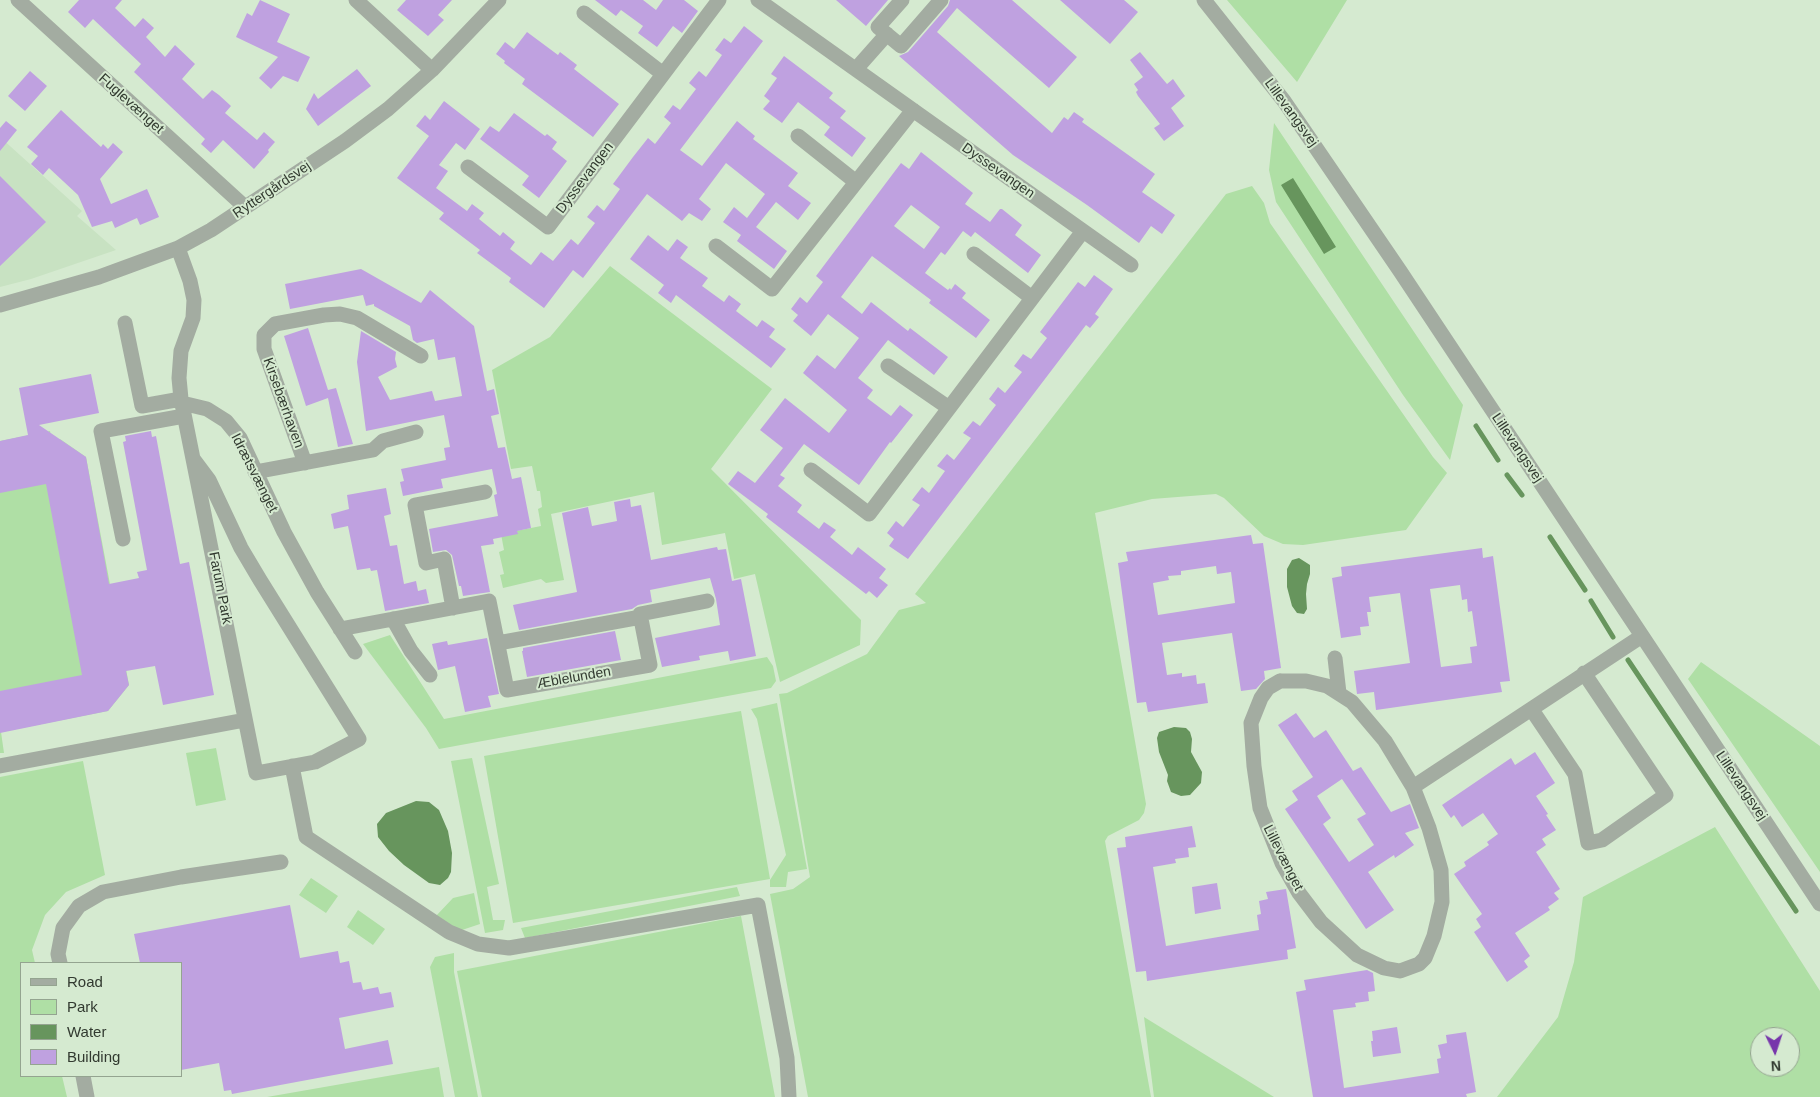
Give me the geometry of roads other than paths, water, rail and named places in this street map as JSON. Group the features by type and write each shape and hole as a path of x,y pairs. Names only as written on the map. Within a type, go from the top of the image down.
{"street":[{"name":"Fuglevænget","path":"18,0 245,208"},
{"path":"356,0 432,70"},
{"name":"Ryttergårdsvej","path":"0,305 99,277 178,248 211,230 345,141 388,109 432,70 499,0"},
{"name":"Dyssevangen","path":"468,167 548,226 719,0"},
{"name":"Dyssevangen","path":"758,0 1131,265"},
{"path":"902,0 878,27 901,46 941,0"},
{"name":"Lillevangsvej","path":"1204,0 1284,101 1400,271 1820,904"},
{"path":"584,13 664,74"},
{"path":"856,69 886,34"},
{"path":"716,246 772,289 912,110"},
{"path":"798,136 856,182"},
{"path":"811,470 869,514 1083,231"},
{"path":"178,248 190,281 194,300 193,318 181,352 179,378 182,406"},
{"path":"974,254 1032,298"},
{"name":"Kirsebærhaven","path":"305,462 264,349 264,335 275,324 340,314 357,318 421,356"},
{"path":"125,323 142,406 182,406"},
{"path":"888,366 949,408"},
{"path":"123,539 100,431 182,406"},
{"name":"Farum Park","path":"182,406 212,546 256,772 292,766"},
{"name":"Idrætsvænget","path":"182,406 207,409 226,421 240,438 284,532 317,592 355,652"},
{"name":"Kirsebærhaven","path":"255,472 373,450 382,441 416,432"},
{"path":"194,460 208,480 241,548 359,739 315,762 292,766 306,837 449,932 478,944 509,948 758,905 787,1058 788,1097"},
{"path":"453,608 444,559 426,563 416,505 485,492"},
{"path":"212,546 241,548"},
{"name":"Æblelunden","path":"340,629 490,601 507,690 650,665 641,617"},
{"path":"498,644 641,617 640,614 707,601"},
{"path":"393,619 411,651 430,675"},
{"path":"1413,787 1642,636"},
{"path":"1335,658 1339,694"},
{"path":"1532,710 1575,774 1588,843 1602,840 1666,795 1584,673"},
{"name":"Lillevænget","path":"1280,681 1306,681 1327,686 1339,694 1352,702 1385,741 1413,787 1429,828 1440,870 1442,902 1434,936 1425,958 1419,964 1400,971 1384,968 1357,955 1321,922 1299,893 1282,863 1260,808 1254,766 1251,723 1261,698 1268,688 1280,681"},
{"path":"0,766 245,720"},
{"path":"60,962 58,954 63,928 79,906 103,892 181,877 281,862"},
{"path":"83,1077 87,1097"}],"water":[{"path":"1293,178 1336,247 1324,254 1281,185"},
{"path":"1299,558 1310,565 1306,594 1307,609 1304,614 1297,613 1292,606 1287,587 1287,569 1292,560"},
{"path":"1174,727 1186,728 1190,732 1192,739 1191,752 1202,772 1201,783 1190,795 1181,796 1171,792 1167,781 1168,775 1159,752 1157,738 1159,732"},
{"path":"416,801 429,802 439,810 448,831 452,853 451,872 448,878 440,885 429,883 404,865 378,837 377,824 386,813"}],"waterway":[{"path":"1476,426 1498,460"},
{"path":"1507,475 1522,495"},
{"path":"1550,537 1585,590"},
{"path":"1591,601 1613,637"},
{"path":"1628,660 1796,911"}]}
